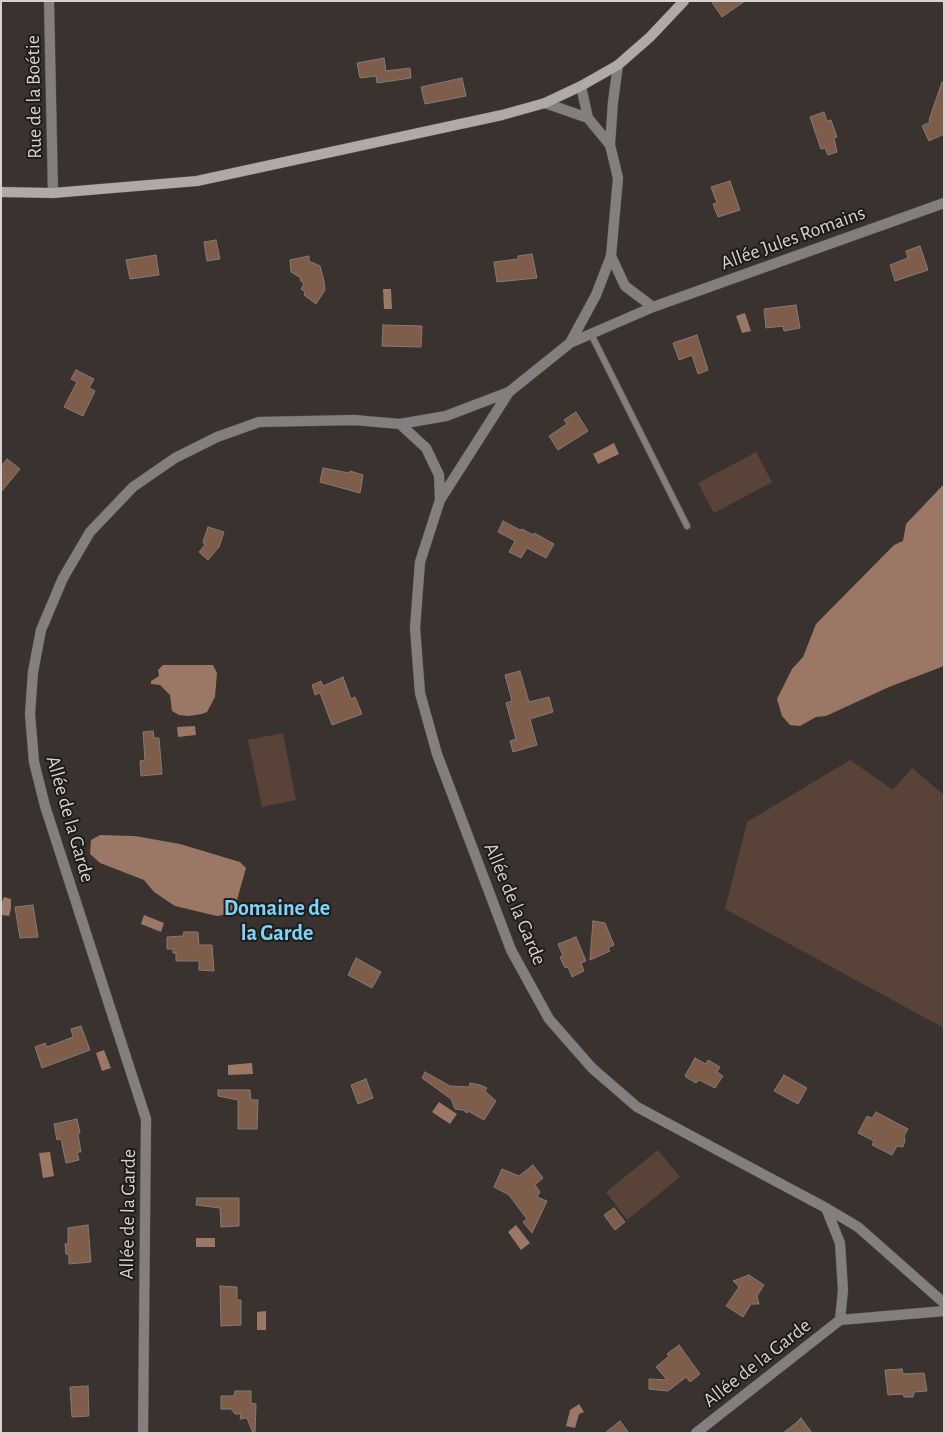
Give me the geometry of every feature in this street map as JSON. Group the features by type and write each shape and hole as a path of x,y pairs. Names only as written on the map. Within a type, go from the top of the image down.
{"main road":[{"path":"1,192 53,193 198,181 502,115 545,103 581,86 618,65 650,37 682,4"}],"street":[{"name":"Rue de la Boétie","path":"49,1 53,193"},
{"name":"Allée de la Garde","path":"143,1433 146,1118 45,806 34,762 30,714 33,672 41,630 63,578 90,532 133,487 175,458 217,437 259,422 354,420 400,424 446,416 509,392 570,343 596,295 611,256 618,178 610,145 618,65"},
{"name":"Allée de la Garde","path":"581,86 588,118 610,145"},
{"path":"545,103 588,118"},
{"name":"Allée Jules Romains","path":"570,343 653,306 944,203"},
{"path":"611,256 625,286 653,306"},
{"name":"Allée de la Garde","path":"509,392 440,500 420,562 415,628 420,693 437,754 511,950 549,1019 592,1068 637,1107 858,1227 944,1303"},
{"name":"Allée de la Garde","path":"400,424 426,448 439,476 440,500"},
{"name":"Allée de la Garde","path":"826,1208 840,1243 842,1290 840,1320"},
{"name":"Allée de la Garde","path":"696,1433 840,1320 944,1311"}],"lane":[{"path":"591,334 687,526"}],"shaded area":[{"path":"383,289 391,289 392,309 384,309"},
{"path":"745,313 751,331 742,333 736,316"},
{"path":"614,443 619,454 598,464 593,454"},
{"path":"756,452 772,482 714,513 698,483"},
{"path":"944,484 944,666 889,687 826,716 816,717 800,726 790,725 782,716 777,699 792,669 803,657 816,624 894,545 903,541 906,524"},
{"path":"163,665 213,665 217,673 215,697 207,712 189,716 179,715 172,711 170,695 160,685 151,684 151,681 159,676 158,670"},
{"path":"195,726 196,735 178,737 177,727"},
{"path":"283,733 296,800 262,807 248,740"},
{"path":"850,760 893,790 912,768 944,795 944,1028 725,909 747,822"},
{"path":"100,835 135,836 180,844 240,862 246,868 235,907 229,914 217,916 175,906 154,892 144,880 100,863 90,854 91,840"},
{"path":"4,897 11,899 9,916 1,915 1,904"},
{"path":"144,915 164,923 161,932 141,924"},
{"path":"104,1050 111,1068 102,1071 96,1053"},
{"path":"252,1063 253,1074 228,1075 228,1065"},
{"path":"439,1102 457,1114 450,1124 432,1112"},
{"path":"658,1150 680,1177 627,1220 606,1192"},
{"path":"50,1152 54,1176 43,1178 39,1153"},
{"path":"516,1225 530,1243 521,1250 508,1232"},
{"path":"196,1238 215,1238 215,1247 196,1247"},
{"path":"266,1311 266,1330 257,1330 257,1312"},
{"path":"579,1404 584,1412 579,1414 575,1428 566,1426 570,1410"}],"building":[{"path":"711,1 745,1 722,17"},
{"path":"384,58 386,71 410,68 411,78 377,83 376,76 360,78 357,63"},
{"path":"462,78 466,96 425,104 421,87"},
{"path":"942,82 944,83 944,134 929,141 922,126 930,122 929,120"},
{"path":"824,112 827,121 831,120 837,137 834,138 837,152 828,155 825,148 821,149 810,117"},
{"path":"730,181 740,210 718,217 713,204 717,203 711,187"},
{"path":"216,240 220,259 207,261 204,242"},
{"path":"920,246 928,270 895,281 890,265 908,258 906,251"},
{"path":"532,254 537,278 497,282 494,262 518,259 518,256"},
{"path":"156,255 159,275 130,279 126,260"},
{"path":"309,256 309,261 320,266 324,281 325,290 316,304 304,295 305,292 301,289 304,284 300,280 301,278 291,272 290,260"},
{"path":"796,305 800,328 784,331 783,326 766,328 764,309"},
{"path":"383,325 422,326 421,347 382,346"},
{"path":"697,335 708,370 698,374 692,355 679,360 673,343"},
{"path":"76,370 94,379 89,388 95,391 83,416 64,407 77,382 71,379"},
{"path":"576,412 588,431 558,450 549,436 567,424 564,420"},
{"path":"7,459 20,469 1,492 1,466"},
{"path":"323,468 349,473 350,471 363,475 360,493 320,482"},
{"path":"503,521 520,530 522,529 533,535 534,533 554,544 546,558 527,548 521,558 509,552 515,541 498,532"},
{"path":"208,527 224,532 219,547 208,560 199,552 205,545 203,542"},
{"path":"520,671 529,702 549,697 553,712 530,719 537,745 513,752 510,741 516,739 506,703 512,701 505,675"},
{"path":"343,677 351,699 355,697 362,714 332,725 320,693 315,695 312,685 321,681 323,686"},
{"path":"153,731 154,738 159,738 162,774 141,776 140,761 145,760 143,732"},
{"path":"33,905 38,937 20,938 15,907"},
{"path":"593,921 605,923 614,945 608,948 610,951 590,960"},
{"path":"184,932 198,932 199,945 212,945 214,971 199,970 199,961 176,961 176,953 173,953 173,949 167,949 167,937 183,936"},
{"path":"576,937 586,961 581,963 584,971 572,977 568,967 565,968 560,957 563,956 558,944"},
{"path":"356,958 381,972 372,988 348,975"},
{"path":"81,1026 90,1050 42,1068 35,1047 45,1043 47,1047 73,1037 71,1029"},
{"path":"695,1058 706,1064 708,1060 720,1067 717,1072 723,1076 715,1088 699,1080 696,1083 685,1076"},
{"path":"425,1072 450,1086 469,1087 470,1083 480,1085 487,1088 485,1091 496,1101 484,1120 468,1111 467,1113 463,1110 455,1109 451,1099 422,1078"},
{"path":"784,1075 807,1088 798,1104 774,1091"},
{"path":"366,1079 373,1098 358,1104 351,1085"},
{"path":"218,1090 250,1090 251,1100 258,1100 257,1129 238,1129 238,1100 218,1096"},
{"path":"876,1112 908,1129 904,1136 903,1147 897,1146 892,1155 872,1145 874,1141 858,1133 867,1116 872,1118"},
{"path":"77,1119 81,1152 77,1152 79,1160 66,1163 61,1139 57,1140 54,1124"},
{"path":"533,1165 543,1178 535,1185 540,1192 537,1197 547,1201 532,1233 523,1222 527,1219 509,1195 494,1187 502,1169 519,1176"},
{"path":"197,1198 239,1198 239,1226 221,1227 220,1208 196,1205"},
{"path":"614,1208 625,1222 615,1230 604,1215"},
{"path":"88,1225 91,1262 69,1264 69,1255 66,1254 65,1244 68,1244 68,1228"},
{"path":"749,1275 764,1285 757,1296 759,1304 751,1304 743,1317 726,1306 739,1287 733,1281"},
{"path":"220,1286 237,1287 237,1300 241,1300 241,1325 221,1326"},
{"path":"679,1345 700,1374 690,1382 686,1377 668,1391 649,1389 649,1379 667,1380 656,1367 669,1356 667,1354"},
{"path":"902,1369 903,1374 924,1373 927,1391 914,1392 913,1397 904,1397 903,1394 888,1395 885,1370"},
{"path":"88,1386 89,1416 72,1417 70,1387"},
{"path":"235,1391 251,1391 251,1403 256,1404 255,1433 253,1433 247,1418 240,1419 241,1414 235,1414 231,1409 221,1409 221,1396 234,1396"},
{"path":"801,1418 812,1433 783,1433 796,1423"},
{"path":"620,1421 629,1433 605,1433"}],"district":[{"name":"Domaine de la Garde","path":"277,920"}]}
